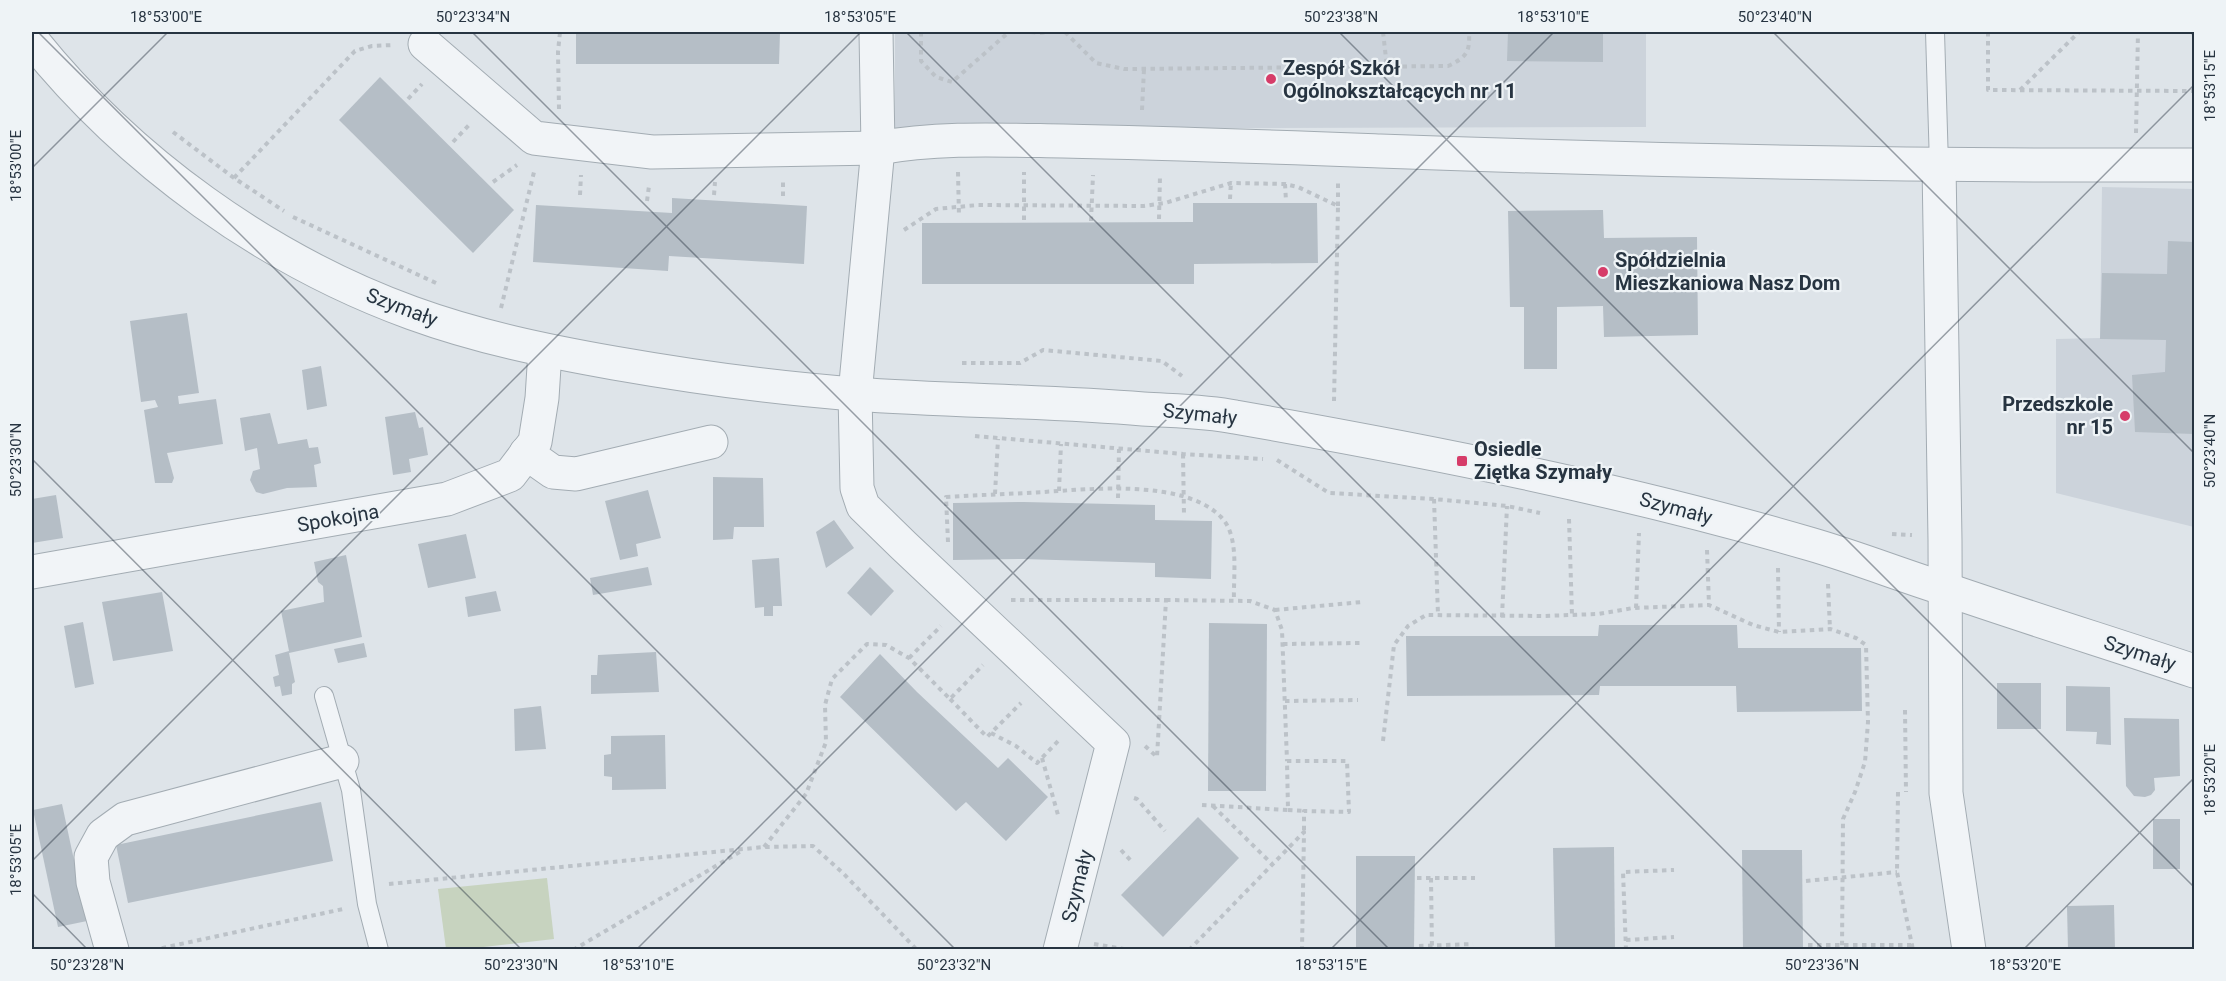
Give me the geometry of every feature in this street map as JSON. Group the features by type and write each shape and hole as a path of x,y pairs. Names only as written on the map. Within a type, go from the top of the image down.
{"street":[{"name":"Szymały","path":"876,32 878,148 855,394 857,488 863,506 1113,743 1072,946"},
{"name":"Szymały","path":"32,40 106,123 176,182 241,228 315,269 412,313 489,337 545,351 702,378 855,394 1095,405 1227,415 1626,495 1814,545 2194,671"},
{"path":"425,44 534,138 652,152 878,148 913,141 1161,142 1436,153 1940,165 2194,165"},
{"path":"1940,165 1946,793 1969,950"},
{"name":"Spokojna","path":"32,572 447,499 510,475 535,442 542,398 545,351"},
{"path":"526,453 553,472 576,474 711,442"},
{"path":"112,950 93,882 92,857 103,836 125,819 342,761"}],"lane":[{"path":"1935,32 1940,165"},
{"path":"324,696 351,790 366,896 380,950"}],"path":[{"path":"559,141 558,52 560,32"},
{"path":"921,32 921,61 936,77 952,82 1009,32"},
{"path":"1031,32 1050,32"},
{"path":"1065,32 1096,63 1124,69 1448,66 1462,59 1469,46 1469,32"},
{"path":"1383,32 1387,66"},
{"path":"1988,32 1988,90 2194,91"},
{"path":"2019,91 2079,32"},
{"path":"2136,165 2138,32"},
{"path":"234,178 355,51 372,46 425,44"},
{"path":"1142,115 1143,69"},
{"path":"166,127 234,178 291,216 437,284"},
{"path":"957,141 959,217"},
{"path":"1024,220 1025,141"},
{"path":"1091,221 1095,142"},
{"path":"1159,219 1161,142"},
{"path":"508,314 500,311 536,165"},
{"path":"869,242 887,243 936,208 1144,206 1159,204 1231,183 1298,187 1338,206 1334,403"},
{"path":"956,363 1020,363 1043,350 1162,361 1182,376 1192,379"},
{"path":"974,436 1264,459"},
{"path":"995,495 998,439"},
{"path":"1059,491 1061,444"},
{"path":"1118,498 1119,449"},
{"path":"1183,454 1184,515"},
{"path":"1275,459 1329,493 1507,506 1548,515"},
{"path":"949,552 946,497 1118,488 1184,496 1201,503 1222,517 1233,539 1234,601"},
{"path":"1434,499 1438,615"},
{"path":"1502,616 1507,506"},
{"path":"1558,517 1581,522"},
{"path":"1569,519 1572,615"},
{"path":"1628,531 1648,535"},
{"path":"1636,608 1639,533"},
{"path":"1697,547 1714,551"},
{"path":"1707,549 1709,605"},
{"path":"1779,632 1778,567 1787,570"},
{"path":"1830,629 1828,581 1839,584"},
{"path":"1002,600 1250,601 1275,610 1362,602"},
{"path":"1140,741 1157,757 1166,600"},
{"path":"1383,741 1394,645 1408,626 1426,615 1572,615 1598,614 1636,608 1709,605 1753,625 1779,632 1830,629 1856,638 1866,645 1868,722 1865,762 1856,792 1844,819 1842,947"},
{"path":"1275,610 1282,630 1283,644 1288,810"},
{"path":"909,658 948,619"},
{"path":"1283,644 1360,643"},
{"path":"764,847 806,794 826,742 825,705 832,679 867,644 886,645 909,658 987,737 1022,702"},
{"path":"950,699 990,658"},
{"path":"1285,701 1358,700"},
{"path":"1905,710 1906,792"},
{"path":"991,733 1016,746 1037,763 1067,731"},
{"path":"1042,758 1060,820"},
{"path":"1202,805 1349,812 1347,761 1287,761"},
{"path":"1898,792 1897,872 1912,947"},
{"path":"1212,806 1272,864"},
{"path":"1302,950 1304,811"},
{"path":"1189,950 1304,832"},
{"path":"153,950 366,896 746,848 813,846 844,874 917,950"},
{"path":"573,950 746,848"},
{"path":"1626,950 1623,872 1674,870"},
{"path":"1806,881 1897,872"},
{"path":"1418,878 1475,878"},
{"path":"1431,878 1432,948"},
{"path":"1626,940 1674,937"},
{"path":"1419,946 1432,948 1473,944"},
{"path":"1808,945 1912,947"},
{"path":"1072,946 1129,950"},
{"path":"1907,950 1912,947"}],"shaded area":[{"name":"Zespół Szkół Ogólnokształcących nr 11","path":"895,32 1646,32 1646,127 895,129"},
{"name":"Przedszkole nr 15","path":"2102,187 2194,189 2194,527 2056,493 2056,339 2100,338"}],"green space":[{"path":"547,878 554,939 466,949 446,949 438,889"}],"building":[{"path":"576,32 780,32 779,64 576,64"},
{"path":"1508,32 1603,32 1603,62 1507,61"},
{"path":"380,77 514,210 473,253 339,120"},
{"path":"672,198 807,206 804,264 669,256 668,271 533,262 536,205 672,213"},
{"path":"1193,203 1317,203 1318,263 1194,264 1194,284 922,284 922,223 1193,222"},
{"name":"Spółdzielnia Mieszkaniowa Nasz Dom","path":"1603,210 1604,238 1697,237 1698,335 1604,337 1603,306 1557,307 1557,369 1524,369 1524,307 1510,307 1508,211"},
{"path":"2168,241 2194,242 2194,434 2135,432 2132,375 2165,372 2166,340 2100,339 2102,273 2167,274"},
{"path":"187,313 199,393 178,396 179,404 216,399 223,444 167,453 174,478 172,483 155,483 144,410 158,407 155,400 141,402 130,321"},
{"path":"321,366 327,406 307,410 302,370"},
{"path":"415,412 419,428 423,427 428,455 409,459 411,472 393,475 385,417"},
{"path":"270,413 278,444 307,439 309,448 318,447 321,463 314,465 317,487 287,488 263,494 256,492 250,480 253,471 260,469 257,448 245,451 240,418"},
{"path":"713,477 763,478 764,527 734,527 733,539 713,540"},
{"path":"648,490 661,538 636,544 638,556 620,560 605,501"},
{"path":"56,495 63,538 32,543 32,499"},
{"path":"953,503 1155,505 1155,520 1212,521 1211,579 1155,577 1155,563 1023,559 953,560"},
{"path":"834,520 854,548 826,568 816,532"},
{"path":"466,534 476,578 428,588 418,544"},
{"path":"346,555 362,637 289,653 295,682 292,684 292,694 282,696 280,686 275,687 273,677 279,675 275,655 289,651 281,611 324,602 323,586 318,582 314,562"},
{"path":"779,558 782,606 773,606 773,616 764,616 764,607 755,608 752,560"},
{"path":"648,567 652,585 593,595 590,578"},
{"path":"870,567 894,591 871,616 847,593"},
{"path":"496,591 501,611 468,617 465,597"},
{"path":"162,592 173,651 113,661 102,602"},
{"path":"83,622 94,684 75,688 64,626"},
{"path":"1209,623 1267,624 1266,791 1208,791"},
{"path":"1599,625 1737,625 1738,648 1861,648 1862,711 1737,712 1736,686 1600,686 1599,695 1407,696 1406,636 1598,636"},
{"path":"364,643 367,657 338,663 334,649"},
{"path":"656,652 659,692 591,694 591,675 597,675 598,655"},
{"path":"880,654 998,768 1008,758 1048,797 1006,841 966,802 956,811 840,697"},
{"path":"1997,683 2041,683 2041,729 1997,729"},
{"path":"2066,686 2110,687 2111,745 2096,744 2097,732 2066,731"},
{"path":"541,706 546,749 515,751 514,709"},
{"path":"2124,718 2179,719 2180,776 2154,778 2155,790 2151,795 2145,797 2134,796 2126,786"},
{"path":"665,735 666,789 612,790 612,777 604,776 604,755 611,754 611,736"},
{"path":"321,802 333,861 128,903 116,845"},
{"path":"62,804 87,921 58,927 33,810"},
{"path":"1198,817 1239,858 1163,937 1121,895"},
{"path":"2153,819 2180,819 2180,869 2153,869"},
{"path":"1614,847 1615,950 1555,950 1553,848"},
{"path":"1742,850 1802,850 1803,950 1743,950"},
{"path":"1356,856 1415,856 1414,950 1356,950"},
{"path":"2114,905 2115,950 2068,950 2067,906"}],"place":[{"name":"Zespół Szkół Ogólnokształcących nr 11","path":"1271,79"},
{"name":"Spółdzielnia Mieszkaniowa Nasz Dom","path":"1603,272"},
{"name":"Przedszkole nr 15","path":"2125,416"},
{"name":"Osiedle Ziętka Szymały","path":"1462,461"}]}
